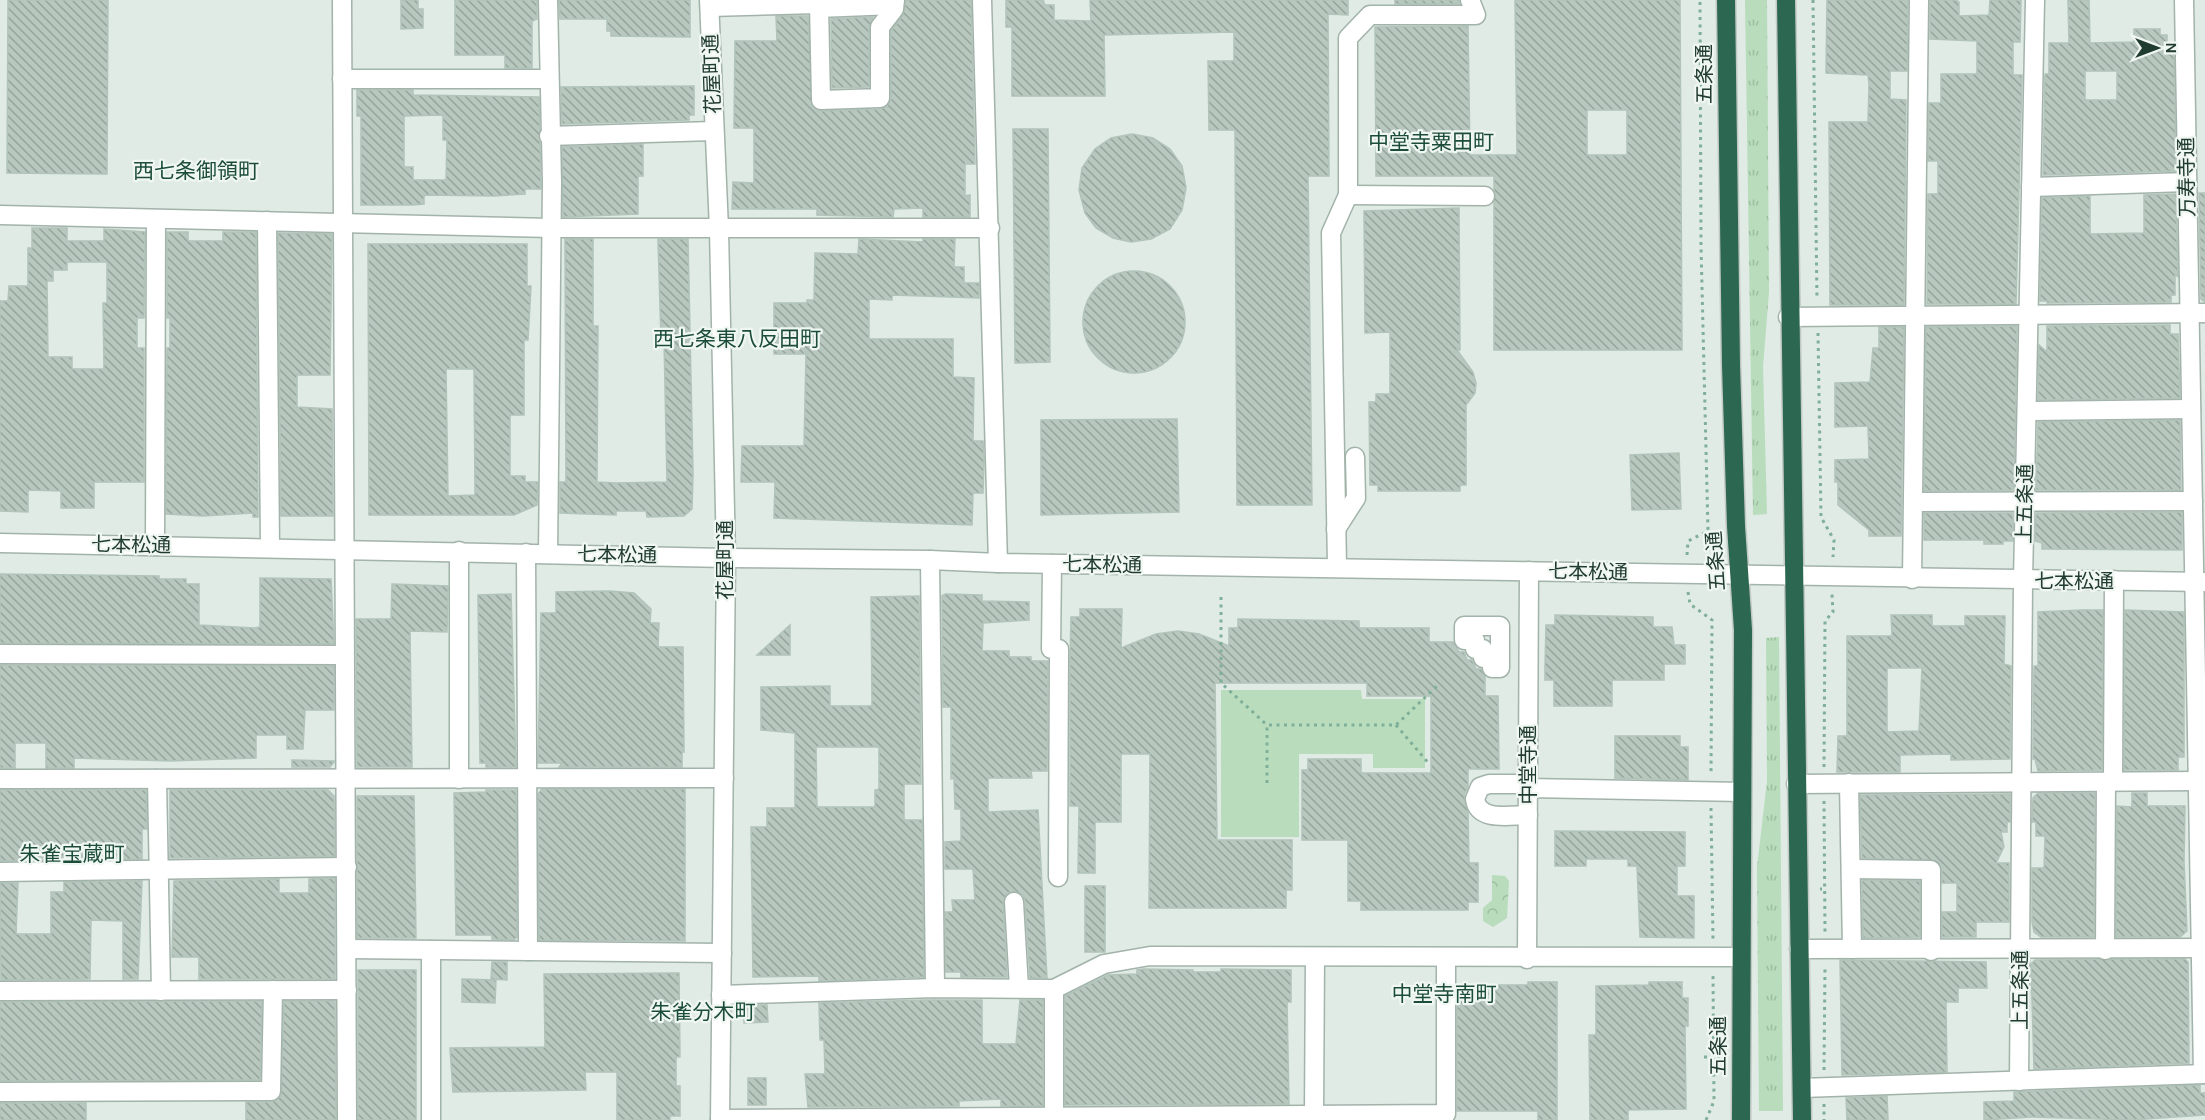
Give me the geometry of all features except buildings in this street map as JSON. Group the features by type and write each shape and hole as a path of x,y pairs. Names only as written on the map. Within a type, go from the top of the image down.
{"highway":[{"name":"五条通","path":"1726,0 1731,353 1743,630 1741,1120"},
{"path":"1786,0 1788,317 1802,1120"}],"street":[{"path":"342,0 341,222 348,949 347,1120"},
{"path":"548,0 552,228 548,554"},
{"path":"982,0 998,563"},
{"path":"1337,567 1331,233 1348,195 1348,38 1377,8 1476,15 1470,0"},
{"path":"1912,579 1919,0"},
{"name":"上五条通","path":"2019,1081 2023,581 2035,0"},
{"name":"万寿寺通","path":"2184,0 2187,182 2197,313 2191,409 2193,501 2200,582 2198,781 2204,1074"},
{"path":"709,3 895,3"},
{"name":"花屋町通","path":"709,3 719,229 726,558 720,1120"},
{"path":"819,4 821,99 880,98 880,27 895,3"},
{"path":"342,79 549,79"},
{"path":"549,136 713,131"},
{"path":"2031,187 2187,182"},
{"path":"1348,195 1485,196"},
{"path":"0,215 552,228 990,228"},
{"path":"155,546 156,219"},
{"path":"267,221 270,547"},
{"path":"1788,317 2197,313"},
{"path":"2027,411 2191,409"},
{"path":"1336,529 1356,498 1355,457"},
{"path":"1912,502 2193,501"},
{"name":"七本松通","path":"0,543 345,548 1052,564 2200,582"},
{"path":"459,551 459,779"},
{"path":"526,553 528,951"},
{"path":"930,560 934,988"},
{"path":"1052,564 1051,649 1059,649 1058,877"},
{"name":"中堂寺通","path":"1527,958 1529,571"},
{"path":"2105,950 2114,580"},
{"path":"0,654 344,656"},
{"path":"0,779 724,778"},
{"path":"157,779 161,991"},
{"path":"1796,784 2198,781"},
{"path":"1849,783 1852,949"},
{"path":"1528,815 1484,814 1477,808 1475,800 1477,791 1484,785 1742,792"},
{"path":"0,872 347,867"},
{"path":"1851,869 1931,870 1931,951"},
{"path":"1014,902 1019,988"},
{"path":"348,949 722,953"},
{"path":"1799,949 2020,951 2203,949"},
{"path":"431,950 431,1120"},
{"path":"1314,1115 1315,957"},
{"path":"721,995 934,988 1054,989 1104,964 1128,958 1741,957"},
{"path":"720,1120 1446,1114 1446,958"},
{"path":"1054,989 1054,1119"},
{"path":"0,1092 271,1091 273,990"},
{"path":"0,991 347,990"},
{"path":"1802,1088 2204,1074"}],"path":[{"path":"1687,549 1688,541 1708,531 1701,246 1700,0"},
{"path":"1813,0 1821,517 1834,540 1834,546"},
{"path":"1221,597 1221,683 1267,725 1396,725 1438,685"},
{"path":"1689,598 1690,604 1712,620 1714,1101 1706,1120"},
{"path":"1824,1120 1825,621 1833,612 1832,602"},
{"path":"1267,725 1267,783"},
{"path":"1396,725 1430,765"},
{"path":"1704,1057 1710,1056"}],"green space":[{"path":"1745,0 1767,0 1769,292 1763,367 1767,514 1753,515"},
{"path":"1779,637 1783,1111 1759,1111 1757,867 1767,781 1766,638"},
{"path":"1221,690 1361,690 1362,699 1425,699 1425,768 1373,768 1373,754 1299,754 1299,837 1221,837"},
{"path":"1492,875 1505,876 1509,881 1507,918 1493,927 1483,921 1483,908 1492,900"}],"district":[{"name":"中堂寺粟田町","path":"1431,142"},
{"name":"西七条御領町","path":"196,171"},
{"name":"西七条東八反田町","path":"737,339"},
{"name":"朱雀宝蔵町","path":"72,854"},
{"name":"中堂寺南町","path":"1444,994"},
{"name":"朱雀分木町","path":"703,1012"}]}
